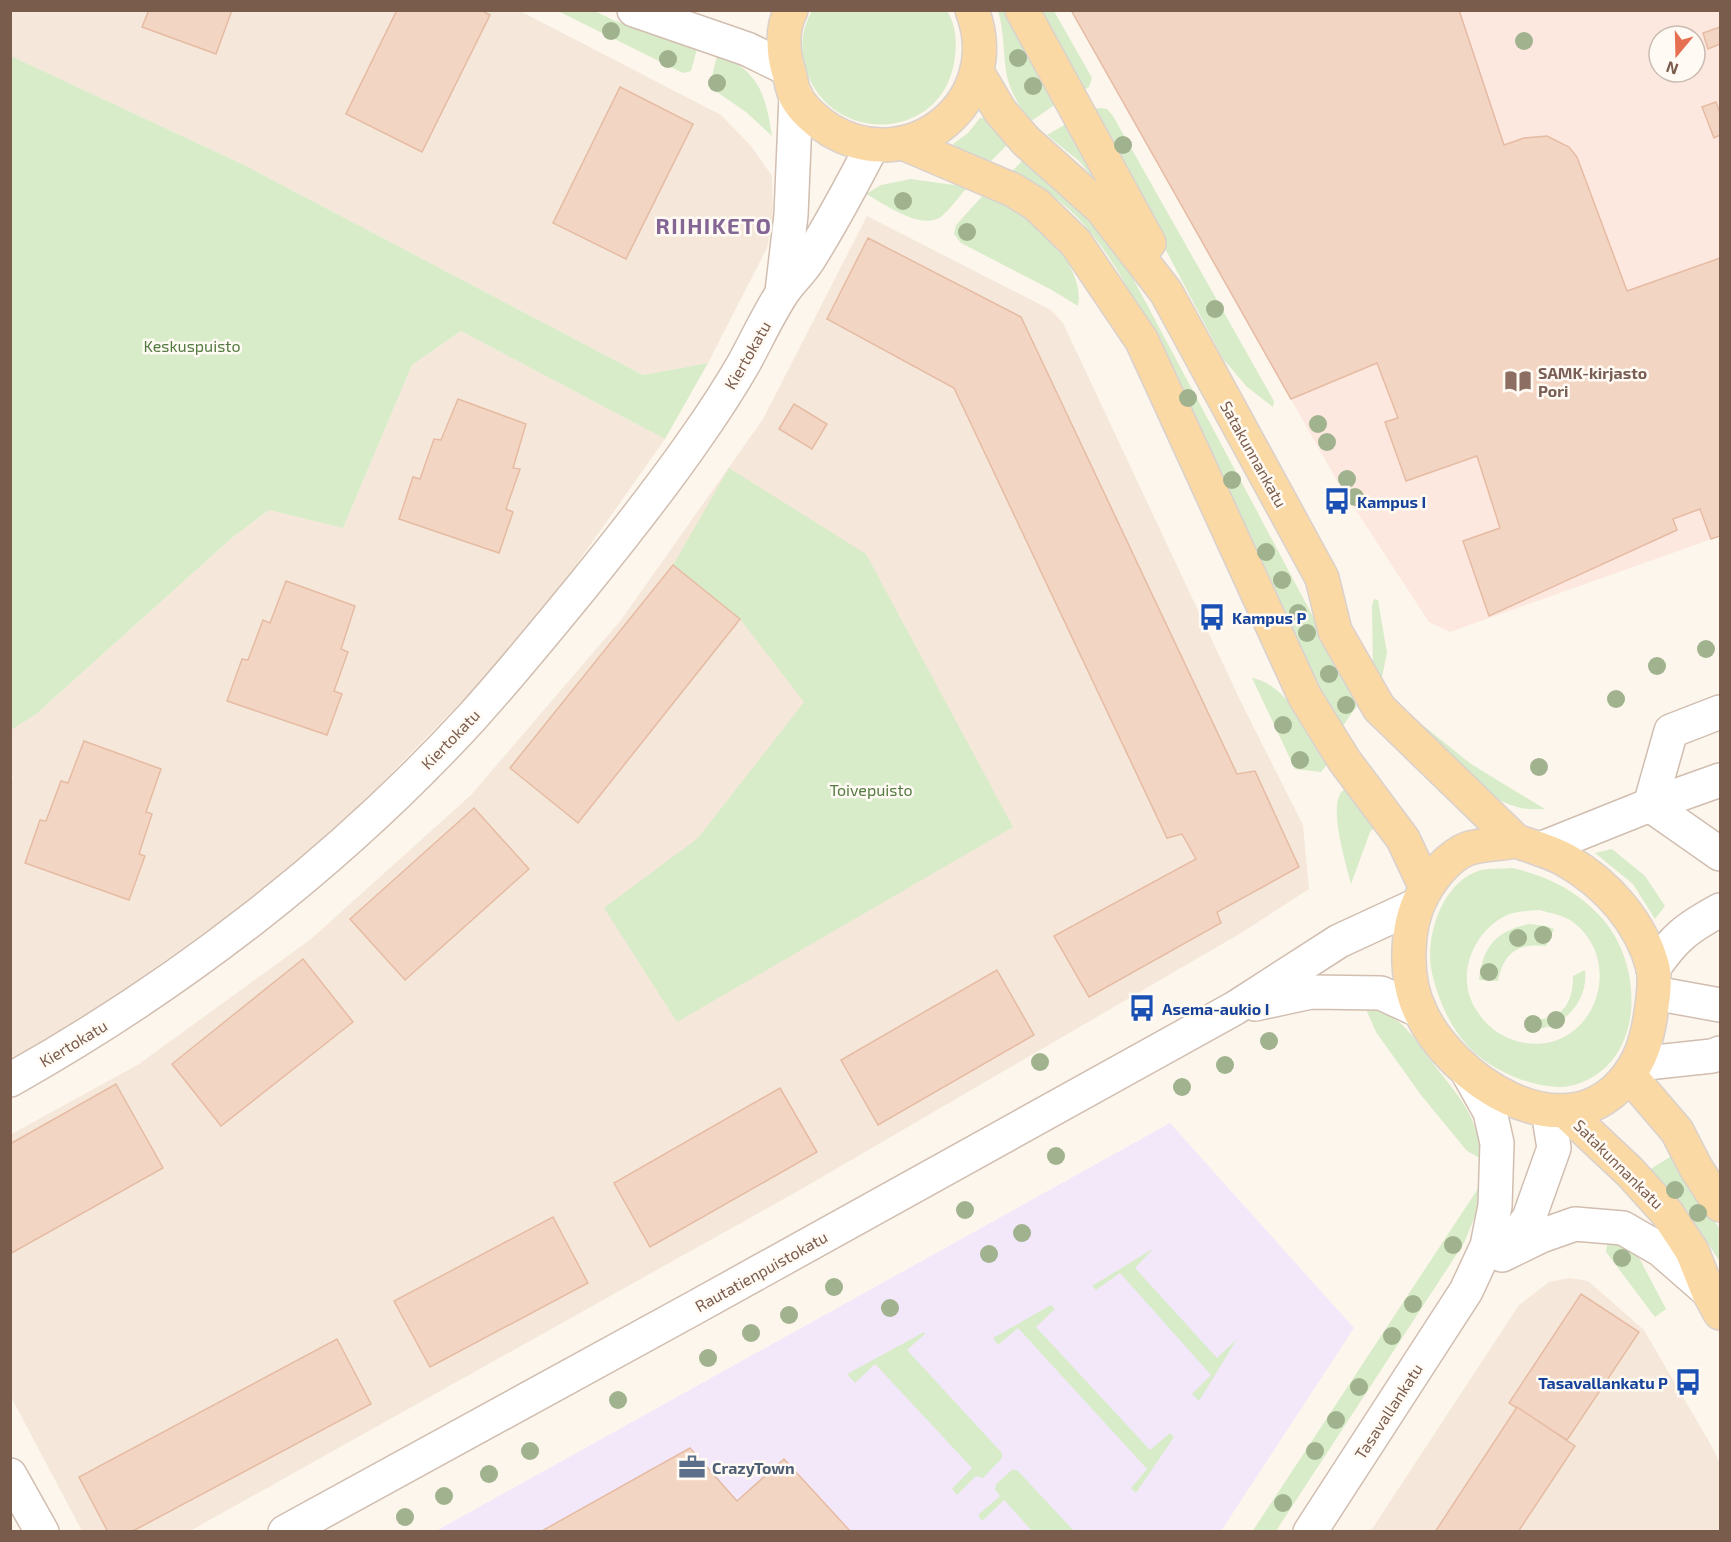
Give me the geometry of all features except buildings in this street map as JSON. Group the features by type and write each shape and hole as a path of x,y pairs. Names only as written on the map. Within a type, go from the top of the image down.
{"main road":[{"path":"791,10 788,16 783,52 792,83 818,123 847,140 872,146 905,144 942,126 968,96 977,72 980,51 977,24 972,10"},
{"path":"1022,10 1163,269 1166,292"},
{"name":"Satakunnankatu","path":"977,72 1000,111 1026,141 1101,208 1166,292 1322,578 1335,631 1379,708 1528,845"},
{"path":"905,144 1013,190 1037,205 1076,243 1108,289 1142,340 1305,697 1344,760 1403,839 1422,897"},
{"path":"1528,845 1566,860 1598,881 1623,908 1642,938 1654,981 1648,1035 1633,1070 1602,1101 1582,1109 1557,1112 1508,1098 1468,1073 1449,1056 1438,1041 1420,1011 1412,988 1411,936 1422,897 1441,868 1467,849 1528,845"},
{"path":"1633,1070 1677,1131 1696,1168 1720,1205"},
{"name":"Satakunnankatu","path":"1557,1112 1630,1172 1667,1213 1692,1251 1714,1302"}],"street":[{"path":"634,10 747,49 792,83"},
{"name":"Kiertokatu","path":"782,292 791,215 792,83"},
{"name":"Kiertokatu","path":"10,1080 76,1043 140,1000 276,901 337,849 471,718 531,650 655,494 695,439 742,366 782,292 808,260 872,146"},
{"path":"1650,805 1671,731 1720,712"},
{"path":"1528,845 1720,780"},
{"path":"1650,805 1720,854"},
{"name":"Rautatienpuistokatu","path":"285,1532 1235,1008 1339,941 1422,897"},
{"path":"1720,910 1690,926 1668,947 1654,981 1720,1005"},
{"name":"Rautatienpuistokatu","path":"1235,1008 1311,992 1351,992 1381,993 1420,1011"},
{"path":"1633,1070 1720,1053"},
{"path":"1466,1291 1486,1246 1495,1206 1498,1169 1497,1143 1490,1112 1468,1073"},
{"path":"1466,1291 1502,1255 1528,1218 1554,1148 1557,1112"},
{"path":"1502,1255 1541,1236 1575,1224 1623,1228 1661,1250 1714,1302"},
{"name":"Tasavallankatu","path":"1311,1532 1466,1291"},
{"path":"10,1475 42,1532"}],"shaded area":[{"path":"11,11 520,11 721,115 751,146 772,176 773,218 767,248 708,363 643,375 244,165 11,56"},
{"path":"1071,11 1720,11 1720,536 1450,632 1429,622 1340,486"},
{"path":"867,216 1051,310 1063,323 1241,702 1303,825 1309,889 1241,933 798,1191 190,1531 82,1531 11,1397 10,1135 139,1064 311,939 471,795 621,620 763,419"},
{"path":"461,331 665,439 528,633 307,860 74,1025 11,1060 10,784 13,777 10,773 11,730 35,715 234,536 269,510 343,528 412,365"},
{"path":"1170,1123 1354,1328 1221,1531 434,1532"},
{"path":"1570,1278 1588,1281 1644,1330 1720,1464 1720,1531 1370,1532 1519,1305 1549,1282"}],"green space":[{"path":"558,11 595,11 658,36 698,45 691,71 683,73"},
{"path":"812,11 947,11 954,30 956,50 954,63 944,90 927,109 905,121 881,124 856,121 834,109 816,90 804,63 803,36"},
{"path":"998,11 1009,11 1056,104 1030,122 1009,85"},
{"path":"1037,11 1054,11 1092,78 1089,87 1081,92"},
{"path":"718,52 743,68 758,85 763,95 772,136 746,112 714,90 710,84"},
{"name":"Keskuspuisto","path":"11,56 244,165 643,375 708,363 665,439 461,331 412,365 343,528 269,510 234,536 35,715 11,730"},
{"path":"1092,109 1107,109 1113,116 1274,401 1273,407 1247,387 1223,359"},
{"path":"980,118 983,118 1007,145 991,161 954,149 953,144 968,133"},
{"path":"1066,124 1094,172 1090,174 1079,161 1047,135"},
{"path":"1025,158 1099,227 1128,269 1359,703 1340,730 1130,292 1107,254 1081,221 1051,194 1012,171"},
{"path":"911,179 968,187 943,215 935,220 925,221 893,210 866,194 881,185"},
{"path":"987,191 1017,206 1050,237 1069,264 1075,278 1078,306 961,243 954,234 956,225"},
{"name":"Toivepuisto","path":"729,468 866,554 1013,827 677,1022 604,908 698,838 804,702 740,619 673,565"},
{"path":"1374,599 1378,600 1387,653 1382,677 1378,678 1373,672 1372,605"},
{"path":"1252,678 1265,682 1276,690 1297,712 1329,762 1321,772 1295,769"},
{"path":"1404,710 1471,764 1545,809 1521,808 1486,793 1456,768"},
{"path":"1347,787 1377,825 1370,832 1351,884 1340,838 1337,813 1340,794"},
{"path":"1612,849 1645,876 1665,906 1655,919 1633,884 1595,853"},
{"path":"1513,868 1560,885 1590,906 1614,935 1625,958 1631,984 1631,1010 1626,1034 1615,1056 1598,1074 1574,1085 1546,1086 1518,1079 1488,1063 1470,1048 1456,1031 1444,1009 1435,984 1431,968 1431,939 1440,910 1447,897 1456,885 1481,870","holes":["1539,910 1573,922 1590,940 1598,961 1599,983 1594,1004 1582,1022 1566,1036 1545,1043 1520,1042 1495,1031 1481,1017 1470,999 1467,972 1475,946 1492,925 1512,914"]},
{"path":"1529,924 1554,929 1546,946 1528,946 1514,951 1504,963 1498,981 1479,980 1484,958 1493,942 1508,931"},
{"path":"1585,970 1582,994 1570,1013 1561,1021 1550,1026 1526,1029 1527,1020 1548,1018 1562,1010 1570,997 1573,976"},
{"path":"1365,1007 1395,1019 1404,1026 1458,1095 1476,1129 1482,1159 1467,1151 1421,1095 1376,1032"},
{"path":"1670,1157 1720,1229 1720,1262 1686,1209 1649,1170"},
{"path":"1481,1184 1476,1214 1464,1243 1276,1531 1252,1532"},
{"path":"1608,1239 1636,1252 1666,1309 1655,1317 1606,1252"},
{"path":"1154,1248 1135,1268 1217,1358 1237,1339 1199,1401 1192,1394 1211,1375 1120,1273 1096,1290 1092,1286"},
{"path":"1051,1305 1055,1309 1036,1327 1150,1450 1170,1433 1174,1437 1136,1493 1131,1488 1147,1469 1018,1328 998,1345 993,1338"},
{"path":"924,1332 925,1334 907,1350 1002,1453 1002,1458 983,1478 976,1476 957,1495 952,1489 972,1468 875,1364 855,1383 847,1374"},
{"path":"1013,1469 1018,1471 1074,1531 1032,1531 1004,1500 982,1521 978,1515 1000,1496 995,1490 996,1484"}],"place":[{"name":"SAMK-kirjasto Pori","path":"1518,381"},
{"name":"Kampus I","path":"1337,501"},
{"name":"Kampus P","path":"1212,617"},
{"name":"Asema-aukio I","path":"1142,1008"},
{"name":"Tasavallankatu P","path":"1688,1382"},
{"name":"CrazyTown","path":"692,1467"}],"district":[{"name":"RIIHIKETO","path":"714,225"}]}
